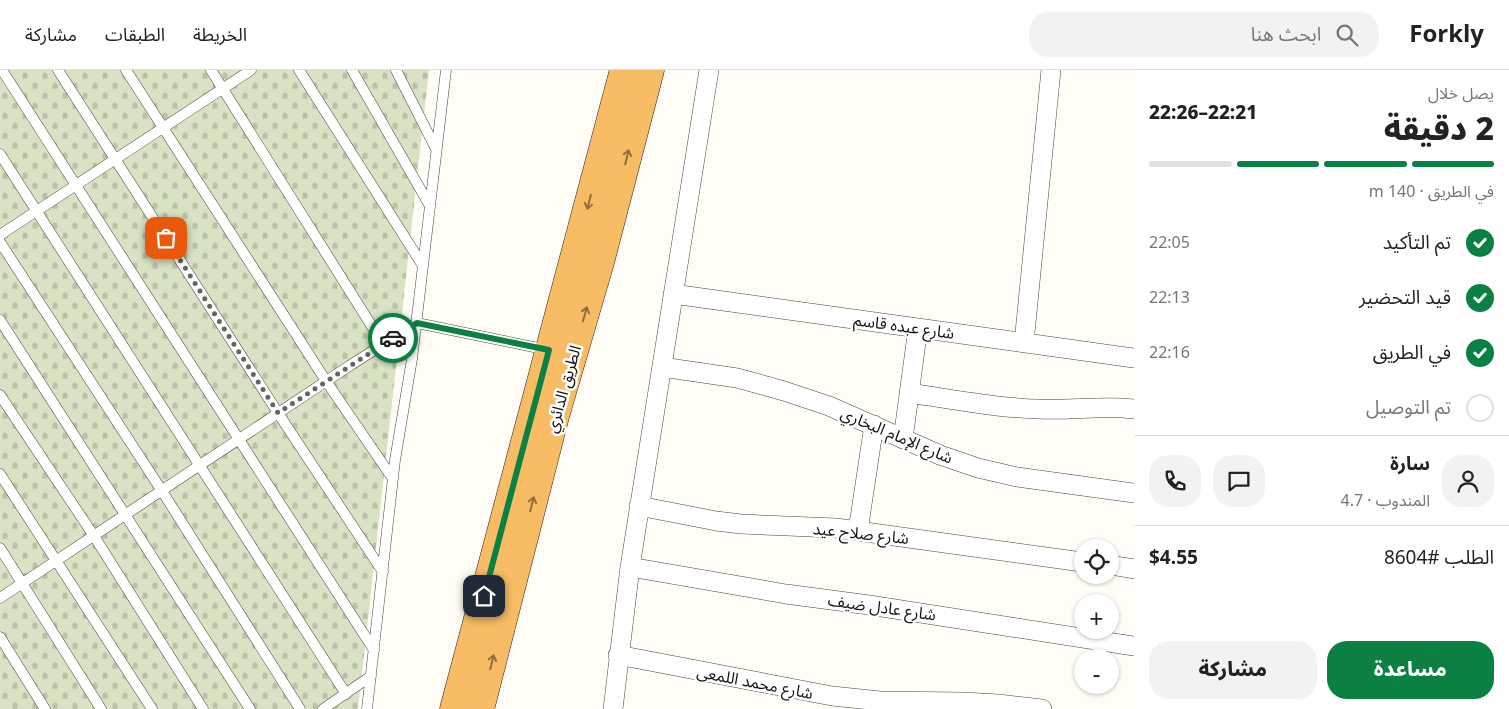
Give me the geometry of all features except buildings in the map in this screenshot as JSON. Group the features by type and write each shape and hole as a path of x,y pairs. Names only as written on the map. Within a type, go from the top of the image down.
{"highway":[{"name":"الطريق الدائري","path":"454,709 624,70"},
{"name":"الطريق الدائري","path":"480,709 553,425 600,262 650,70"}],"street":[{"path":"613,709 618,655 639,506 709,70"},
{"path":"1024,343 1051,70"},
{"name":"شارع عبده قاسم","path":"673,294 1024,343 1134,353"},
{"path":"903,438 918,328"},
{"name":"شارع الإمام البخاري","path":"662,366 737,378 784,390 830,406 940,455 978,468 1017,477 1134,492"},
{"path":"909,393 1034,409 1134,409"},
{"path":"858,531 874,425"},
{"name":"شارع صلاح عيد","path":"639,506 716,521 858,531 1074,561"},
{"path":"1119,566 1134,569"},
{"name":"شارع عادل ضيف","path":"630,567 786,594 1134,646"},
{"name":"شارع محمد اللمعى","path":"618,655 832,696 880,701 998,704 1042,709"}],"lane":[{"path":"2,70 374,650"},
{"path":"58,70 278,413 383,572"},
{"path":"126,70 326,381 392,479"},
{"path":"211,70 383,344"},
{"path":"0,234 251,70"},
{"path":"299,70 423,266"},
{"path":"352,70 430,206"},
{"path":"396,70 436,150"},
{"path":"367,709 394,460 417,323 444,72"},
{"path":"0,154 346,694"},
{"path":"0,242 162,491 300,709"},
{"path":"0,320 250,709"},
{"path":"0,598 326,381 417,323 549,350"},
{"path":"0,395 94,536 203,709"},
{"path":"0,474 152,709"},
{"path":"0,548 102,709"},
{"path":"0,637 45,709"},
{"path":"323,709 371,676"}],"green space":[{"path":"0,70 429,70 358,709 0,709"}],"way so far":[{"path":"166,238 278,413 393,338"}],"route":[{"path":"393,338 417,323 549,350 484,596"}]}
